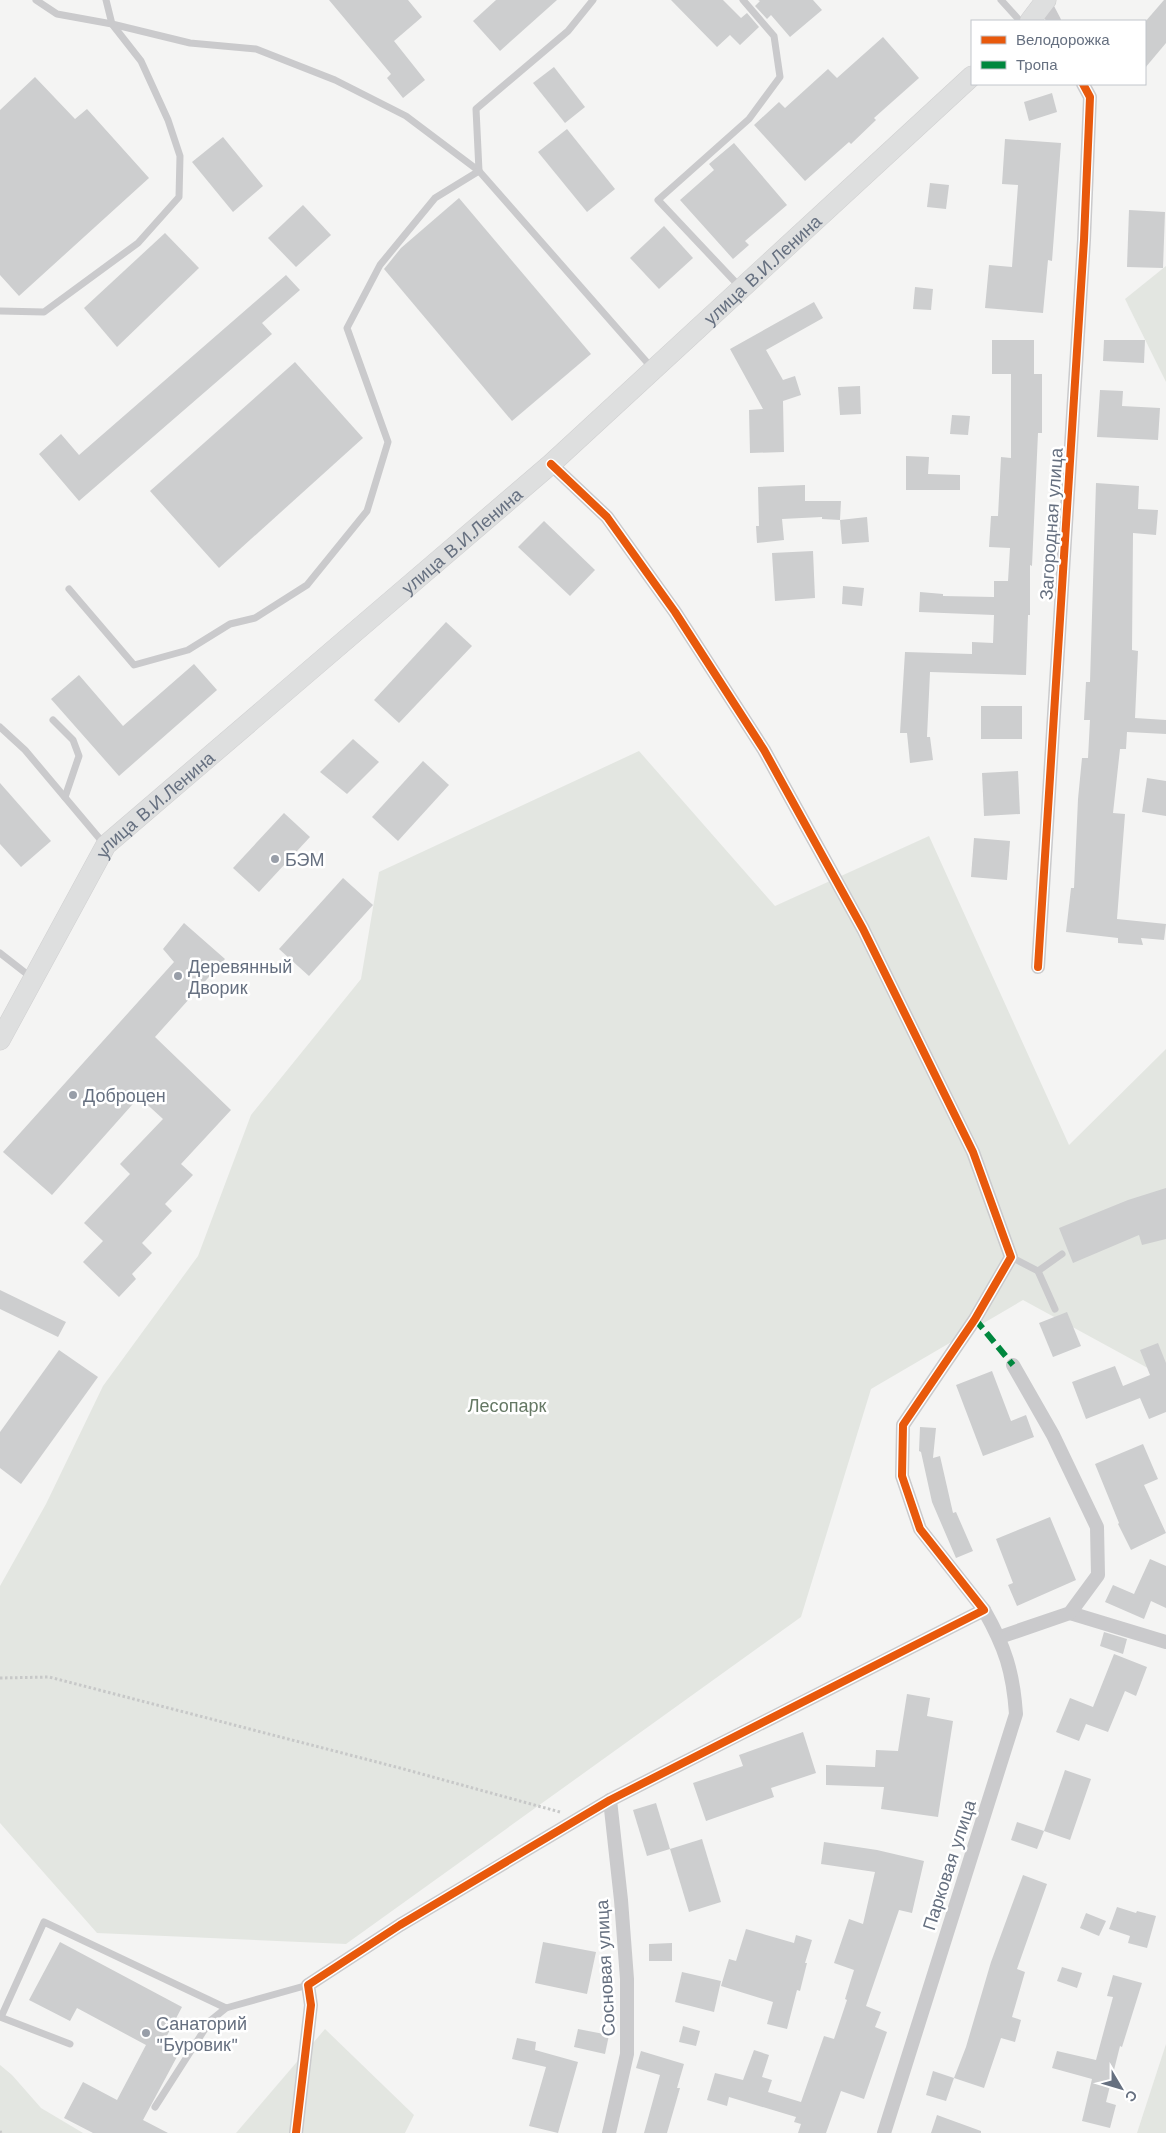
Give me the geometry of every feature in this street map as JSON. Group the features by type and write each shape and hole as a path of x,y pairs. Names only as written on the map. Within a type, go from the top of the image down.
{"main road":[{"path":"1031,20 1045,1"},
{"name":"улица В.И.Ленина","path":"0,1040 106,845 551,464 971,77"}],"street":[{"path":"1045,1 1054,20"},
{"name":"Загородная улица","path":"1038,967 1084,240 1090,97 1084,85"},
{"path":"551,464 607,517 675,612 764,750 862,929 969,1144 1011,1256"},
{"name":"Парковая улица","path":"884,2133 1016,1714 1013,1680 1000,1637 984,1610 920,1529 902,1476 903,1426 975,1319 1011,1256"},
{"path":"1000,1637 1070,1613 1098,1575 1098,1527 1053,1435 1013,1365"},
{"path":"296,2133 311,2005 308,1985 400,1925 610,1800 984,1610"},
{"path":"1070,1613 1166,1642"},
{"name":"Сосновая улица","path":"609,2133 627,2054 628,1979 610,1800"}],"lane":[{"path":"36,0 56,14 112,24 190,42 256,49 335,80 406,116 479,172 653,370"},
{"path":"0,311 44,312 138,243 179,197 180,156 168,120 141,61 112,24 106,0"},
{"path":"479,172 476,109 568,32 593,0"},
{"path":"742,289 658,200 748,119 780,77 774,36 743,0"},
{"path":"1001,0 1019,20"},
{"path":"70,589 134,665 188,650 230,624 255,618 307,585 367,512 388,442 348,328 380,265 435,198 479,172"},
{"path":"53,720 73,740 78,756 65,797"},
{"path":"0,727 25,750 106,845"},
{"path":"0,953 33,978"},
{"path":"1038,1271 1062,1254"},
{"path":"1011,1256 1038,1271 1055,1309"},
{"path":"70,2044 0,2017 44,1922 226,2008"},
{"path":"155,2107 210,2021 226,2008 308,1985"}],"path":[{"path":"0,1678 50,1676 400,1768 580,1818"}],"green space":[{"path":"1166,266 1166,382 1125,299"},
{"name":"Лесопарк","path":"639,751 775,906 929,836 1069,1145 1166,1049 1166,1378 1023,1300 871,1389 801,1617 346,1944 97,1933 0,1823 0,1586 46,1504 103,1386 198,1256 251,1115 361,979 379,872"},
{"path":"325,2029 414,2115 405,2133 236,2133"},
{"path":"1166,2044 1166,2133 1137,2133"},
{"path":"0,2065 12,2075 41,2108 83,2133 0,2133"}],"building":[{"path":"329,0 408,0 422,17 394,41 425,80 403,98 387,78 391,74"},
{"path":"496,0 557,0 500,51 473,21"},
{"path":"671,0 723,0 741,18 747,13 759,27 740,45 730,35 717,47"},
{"path":"758,0 813,0 822,10 790,37 771,15 767,19 755,6 760,1"},
{"path":"1166,0 1166,43 1146,67 1146,21"},
{"path":"883,37 919,78 874,118 876,120 851,144 849,142 805,181 754,125 779,102 785,108 828,69 837,78"},
{"path":"554,67 585,107 565,123 533,83"},
{"path":"35,77 75,119 87,109 149,178 19,296 0,275 0,110"},
{"path":"1052,93 1057,112 1029,121 1024,102"},
{"path":"567,129 615,189 587,212 538,152"},
{"path":"223,137 263,186 233,212 192,162"},
{"path":"1005,139 1061,143 1052,261 1048,260 1043,313 985,308 989,265 1012,267 1018,185 1002,184"},
{"path":"734,143 787,205 745,241 749,245 733,259 680,200 714,170 709,164"},
{"path":"930,183 949,185 946,209 927,207"},
{"path":"459,198 591,354 512,421 384,269 401,248"},
{"path":"303,205 331,235 296,267 268,238"},
{"path":"1129,210 1165,212 1163,268 1127,267"},
{"path":"664,226 693,258 659,289 630,258"},
{"path":"165,233 199,268 117,347 84,308"},
{"path":"286,275 300,290 262,323 272,334 79,501 39,454 61,434 79,455"},
{"path":"915,287 933,289 931,310 913,309"},
{"path":"814,302 823,318 766,350 783,380 795,376 801,395 783,401 784,452 750,453 749,410 763,409 730,349"},
{"path":"992,340 1034,340 1034,374 1042,374 1042,433 1038,433 1026,675 930,672 927,737 930,737 933,760 910,763 907,733 900,733 905,652 972,654 972,642 993,643 994,615 919,612 920,592 943,594 943,596 994,597 994,581 1008,581 1010,548 989,547 991,516 998,516 1001,457 1011,458 1011,374 992,374"},
{"path":"1104,340 1145,340 1144,363 1103,361"},
{"path":"295,362 363,438 219,568 150,491"},
{"path":"860,386 861,414 840,415 838,387"},
{"path":"1100,390 1123,391 1122,406 1160,408 1158,440 1097,437"},
{"path":"952,415 970,416 968,435 950,434"},
{"path":"906,456 929,457 928,474 960,475 960,490 906,490"},
{"path":"1096,483 1139,486 1138,509 1158,510 1156,535 1133,533 1132,650 1138,651 1135,718 1166,720 1166,734 1127,732 1126,749 1120,749 1113,813 1125,814 1117,919 1166,924 1164,940 1141,938 1143,945 1118,943 1118,938 1066,932 1071,888 1074,888 1082,758 1088,758 1090,720 1084,720 1086,682 1090,682"},
{"path":"805,485 805,501 841,501 840,520 822,519 822,517 782,519 784,540 757,543 756,526 759,526 758,487"},
{"path":"867,517 869,542 842,544 840,520"},
{"path":"544,521 595,570 570,596 518,547"},
{"path":"813,551 815,598 775,601 772,553"},
{"path":"843,586 864,588 862,606 842,604"},
{"path":"446,622 472,646 399,723 374,700"},
{"path":"194,664 217,690 119,776 51,699 79,675 123,726"},
{"path":"981,706 1022,706 1022,739 981,739"},
{"path":"353,739 379,762 347,794 320,772"},
{"path":"423,761 449,785 398,841 372,817"},
{"path":"1018,771 1020,814 984,816 982,773"},
{"path":"1147,778 1166,781 1166,816 1142,812"},
{"path":"0,783 51,841 21,867 0,844"},
{"path":"284,813 310,837 259,892 233,868"},
{"path":"974,838 1010,841 1007,880 971,877"},
{"path":"343,878 373,905 309,976 279,949"},
{"path":"184,923 225,959 155,1037 231,1110 181,1164 193,1175 165,1204 172,1211 142,1243 152,1253 132,1274 136,1279 119,1297 83,1262 103,1241 84,1223 130,1174 120,1164 163,1119 139,1097 52,1195 3,1152 174,962 163,949"},
{"path":"1166,1188 1166,1239 1142,1245 1139,1235 1073,1263 1059,1228 1128,1200"},
{"path":"0,1290 66,1322 58,1337 0,1309"},
{"path":"1067,1312 1081,1346 1053,1357 1039,1323"},
{"path":"1158,1343 1166,1363 1166,1412 1149,1419 1140,1398 1086,1419 1072,1382 1115,1366 1123,1386 1150,1375 1140,1350"},
{"path":"59,1350 98,1377 21,1484 0,1468 0,1432"},
{"path":"992,1371 1011,1421 1026,1415 1034,1437 983,1456 956,1385"},
{"path":"920,1427 936,1428 933,1458 940,1456 953,1513 956,1512 973,1551 956,1558 932,1502 921,1452 919,1451"},
{"path":"1143,1444 1158,1479 1144,1485 1166,1533 1131,1550 1118,1524 1095,1464"},
{"path":"1050,1517 1076,1580 1017,1606 1008,1585 1013,1583 996,1539"},
{"path":"1150,1559 1166,1566 1166,1608 1151,1601 1144,1619 1105,1602 1113,1585 1134,1594"},
{"path":"1104,1632 1127,1639 1123,1654 1100,1646"},
{"path":"1114,1654 1147,1667 1136,1696 1125,1691 1108,1732 1086,1724 1079,1741 1056,1732 1070,1698 1093,1707"},
{"path":"907,1694 930,1698 927,1716 953,1721 938,1817 881,1809 884,1787 826,1785 826,1765 875,1767 876,1750 898,1751"},
{"path":"803,1732 816,1773 771,1788 774,1797 706,1821 693,1783 743,1766 739,1755"},
{"path":"1065,1770 1091,1779 1070,1840 1044,1831"},
{"path":"656,1803 670,1849 647,1856 633,1810"},
{"path":"1017,1822 1044,1831 1037,1849 1011,1840"},
{"path":"702,1839 721,1902 689,1912 670,1849"},
{"path":"824,1842 877,1850 924,1861 912,1913 899,1910 866,2006 881,2012 875,2027 887,2032 864,2099 841,2091 826,2133 798,2133 801,2124 794,2122 796,2117 729,2097 727,2106 707,2100 715,2073 743,2080 754,2050 769,2055 762,2077 772,2080 768,2092 801,2102 824,2036 834,2039 847,2000 845,1999 854,1970 834,1963 849,1919 863,1924 875,1872 821,1864"},
{"path":"1023,1875 1047,1884 1017,1969 1025,1972 1012,2017 1021,2020 1015,2042 1001,2038 984,2088 954,2078 966,2047 991,1962"},
{"path":"1117,1907 1136,1913 1137,1911 1156,1916 1147,1948 1128,1943 1130,1936 1109,1929"},
{"path":"1086,1913 1106,1921 1099,1936 1080,1928"},
{"path":"746,1929 794,1943 796,1935 812,1940 805,1963 807,1963 800,1991 797,1990 787,2029 767,2024 773,2002 721,1986 729,1959 736,1961"},
{"name":"Санаторий \"Буровик\"","path":"60,1942 182,2007 162,2045 179,2053 143,2120 168,2133 93,2133 64,2118 83,2082 117,2100 146,2045 77,2008 70,2021 29,2000"},
{"path":"543,1942 596,1952 587,1994 535,1983"},
{"path":"672,1943 672,1961 649,1961 649,1944"},
{"path":"1062,1967 1082,1973 1077,1988 1057,1981"},
{"path":"682,1972 721,1981 714,2012 675,2002"},
{"path":"1113,1975 1142,1983 1122,2047 1120,2046 1106,2102 1116,2105 1110,2128 1082,2121 1092,2079 1052,2068 1057,2051 1096,2060 1113,1997 1107,1996"},
{"path":"683,2026 700,2031 696,2046 679,2042"},
{"path":"578,2029 609,2035 605,2054 574,2047"},
{"path":"517,2038 536,2042 535,2050 578,2062 558,2133 529,2126 546,2067 512,2059"},
{"path":"641,2051 684,2064 677,2088 680,2088 667,2133 644,2133 660,2075 636,2068"},
{"path":"933,2071 954,2078 946,2101 926,2095"},
{"path":"937,2115 981,2131 981,2133 931,2133"}],"marked path":[{"path":"975,1319 1013,1365"}],"cycle path":[{"path":"1038,967 1084,240 1090,97 1084,85"},
{"path":"296,2133 311,2005 308,1985 400,1925 610,1800 984,1610 920,1529 902,1476 903,1425 975,1319 1011,1257 973,1152 863,929 764,750 675,612 607,517 551,464"}],"place":[{"name":"БЭМ","path":"275,859"},
{"name":"Деревянный Дворик","path":"178,976"},
{"name":"Доброцен","path":"73,1095"},
{"name":"Санаторий \"Буровик\"","path":"146,2033"}]}
